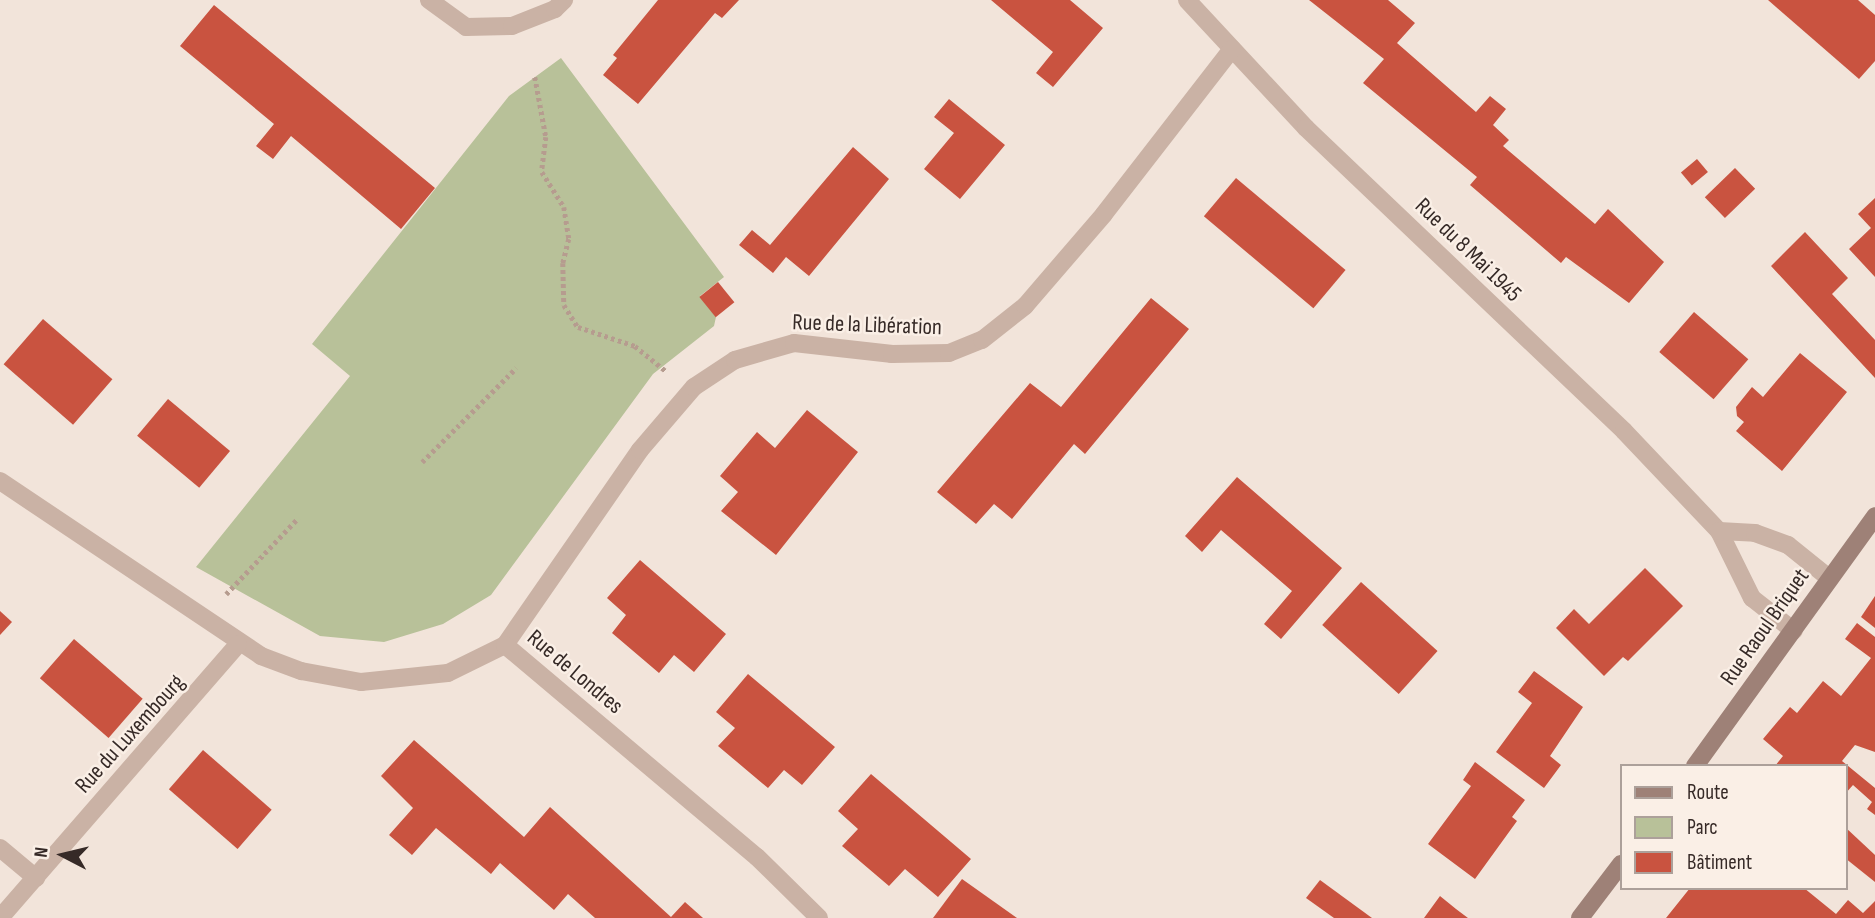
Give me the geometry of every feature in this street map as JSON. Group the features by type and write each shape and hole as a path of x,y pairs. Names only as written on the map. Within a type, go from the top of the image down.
{"main road":[{"name":"Rue Raoul Briquet","path":"1696,764 1875,516"},
{"path":"1580,918 1619,867"}],"street":[{"path":"429,0 466,27 512,26 555,9 564,0"},
{"name":"Rue du 8 Mai 1945","path":"1188,0 1306,128 1624,431 1718,531 1752,598 1794,631"},
{"name":"Rue de la Libération","path":"505,645 640,450 694,387 735,360 794,343 903,354 949,353 982,340 1025,306 1096,224 1232,49"},
{"name":"Rue de Londres","path":"0,481 238,644 300,671 361,682 448,673 505,645 757,857 819,918"},
{"path":"1718,531 1755,533 1788,545 1829,578"},
{"name":"Rue du Luxembourg","path":"1,918 238,644"},
{"path":"0,849 36,878"}],"path":[{"path":"535,77 547,137 542,172 564,207 569,239 563,263 564,305 578,327 635,346 694,387"},
{"path":"422,462 516,368"},
{"path":"201,620 298,518"}],"green space":[{"path":"561,58 724,277 700,296 716,317 714,326 653,374 491,595 443,624 384,642 320,636 196,567 350,376 312,344 509,96"}],"building":[{"path":"658,0 739,0 722,18 715,13 638,104 603,75 617,58 613,55"},
{"path":"991,0 1070,0 1103,28 1053,87 1036,73 1053,52"},
{"path":"1309,0 1388,0 1415,23 1397,43 1476,112 1490,96 1506,109 1493,125 1509,140 1503,146 1595,224 1608,209 1664,262 1629,303 1566,257 1561,263 1470,185 1477,177 1363,83 1384,59"},
{"path":"1768,0 1858,0 1875,15 1875,61 1859,79"},
{"path":"214,5 435,188 401,229 291,136 273,159 256,146 274,124 180,46"},
{"path":"949,99 1005,145 960,199 924,169 954,133 934,117"},
{"path":"853,147 889,179 809,276 786,257 773,273 739,245 752,230 770,245"},
{"path":"1697,159 1708,172 1692,186 1681,172"},
{"path":"1735,168 1755,189 1725,218 1705,197"},
{"path":"1236,178 1346,270 1313,308 1204,216"},
{"path":"1875,198 1875,277 1849,249 1871,228 1858,214"},
{"path":"1805,232 1848,278 1832,294 1875,340 1875,378 1771,266"},
{"path":"718,282 734,302 716,317 699,297"},
{"path":"1151,298 1189,329 1085,454 1074,444 1012,519 994,504 976,524 937,492 1030,383 1061,407"},
{"path":"1694,312 1748,359 1714,399 1659,352"},
{"path":"43,319 112,379 73,425 4,364"},
{"path":"1800,353 1847,392 1782,471 1736,431 1744,422 1737,416 1736,407 1752,387 1763,397"},
{"path":"168,399 230,451 199,488 137,436"},
{"path":"807,410 858,452 776,555 721,511 738,492 720,476 757,432 775,448"},
{"path":"1237,477 1342,568 1281,639 1264,624 1292,591 1221,530 1202,552 1185,536"},
{"path":"640,560 726,634 694,672 674,655 659,673 612,633 626,615 607,598"},
{"path":"1645,568 1683,606 1628,661 1623,657 1604,676 1556,628 1574,609 1589,624"},
{"path":"1361,582 1438,651 1399,694 1322,625"},
{"path":"1875,596 1875,628 1861,617"},
{"path":"0,611 12,622 0,635"},
{"path":"1857,623 1875,637 1875,752 1855,745 1842,761 1846,764 1777,764 1783,756 1763,739 1790,707 1797,713 1823,681 1841,696 1871,658 1845,639"},
{"path":"74,639 143,699 109,738 40,678"},
{"path":"1534,671 1583,707 1550,756 1561,765 1544,788 1496,752 1532,703 1518,692"},
{"path":"748,674 835,747 802,785 784,770 768,788 718,746 735,728 716,712"},
{"path":"414,740 524,837 550,807 671,917 685,902 703,918 595,918 568,894 554,910 500,863 491,874 436,828 412,855 389,835 413,808 381,776"},
{"path":"203,750 272,810 238,849 169,789"},
{"path":"1475,762 1525,800 1512,817 1517,821 1475,879 1428,844 1471,786 1463,780"},
{"path":"1847,765 1875,788 1875,815 1867,809 1872,802 1853,785 1847,792"},
{"path":"871,774 971,859 938,897 905,869 889,886 842,846 858,829 838,811"},
{"path":"1847,829 1875,855 1875,882 1847,860"},
{"path":"962,879 1017,918 933,918"},
{"path":"1320,880 1372,918 1334,918 1306,898"},
{"path":"1688,890 1806,890 1836,914 1848,900 1863,913 1875,901 1875,918 1666,918"},
{"path":"1440,896 1456,909 1468,918 1424,918"}]}
